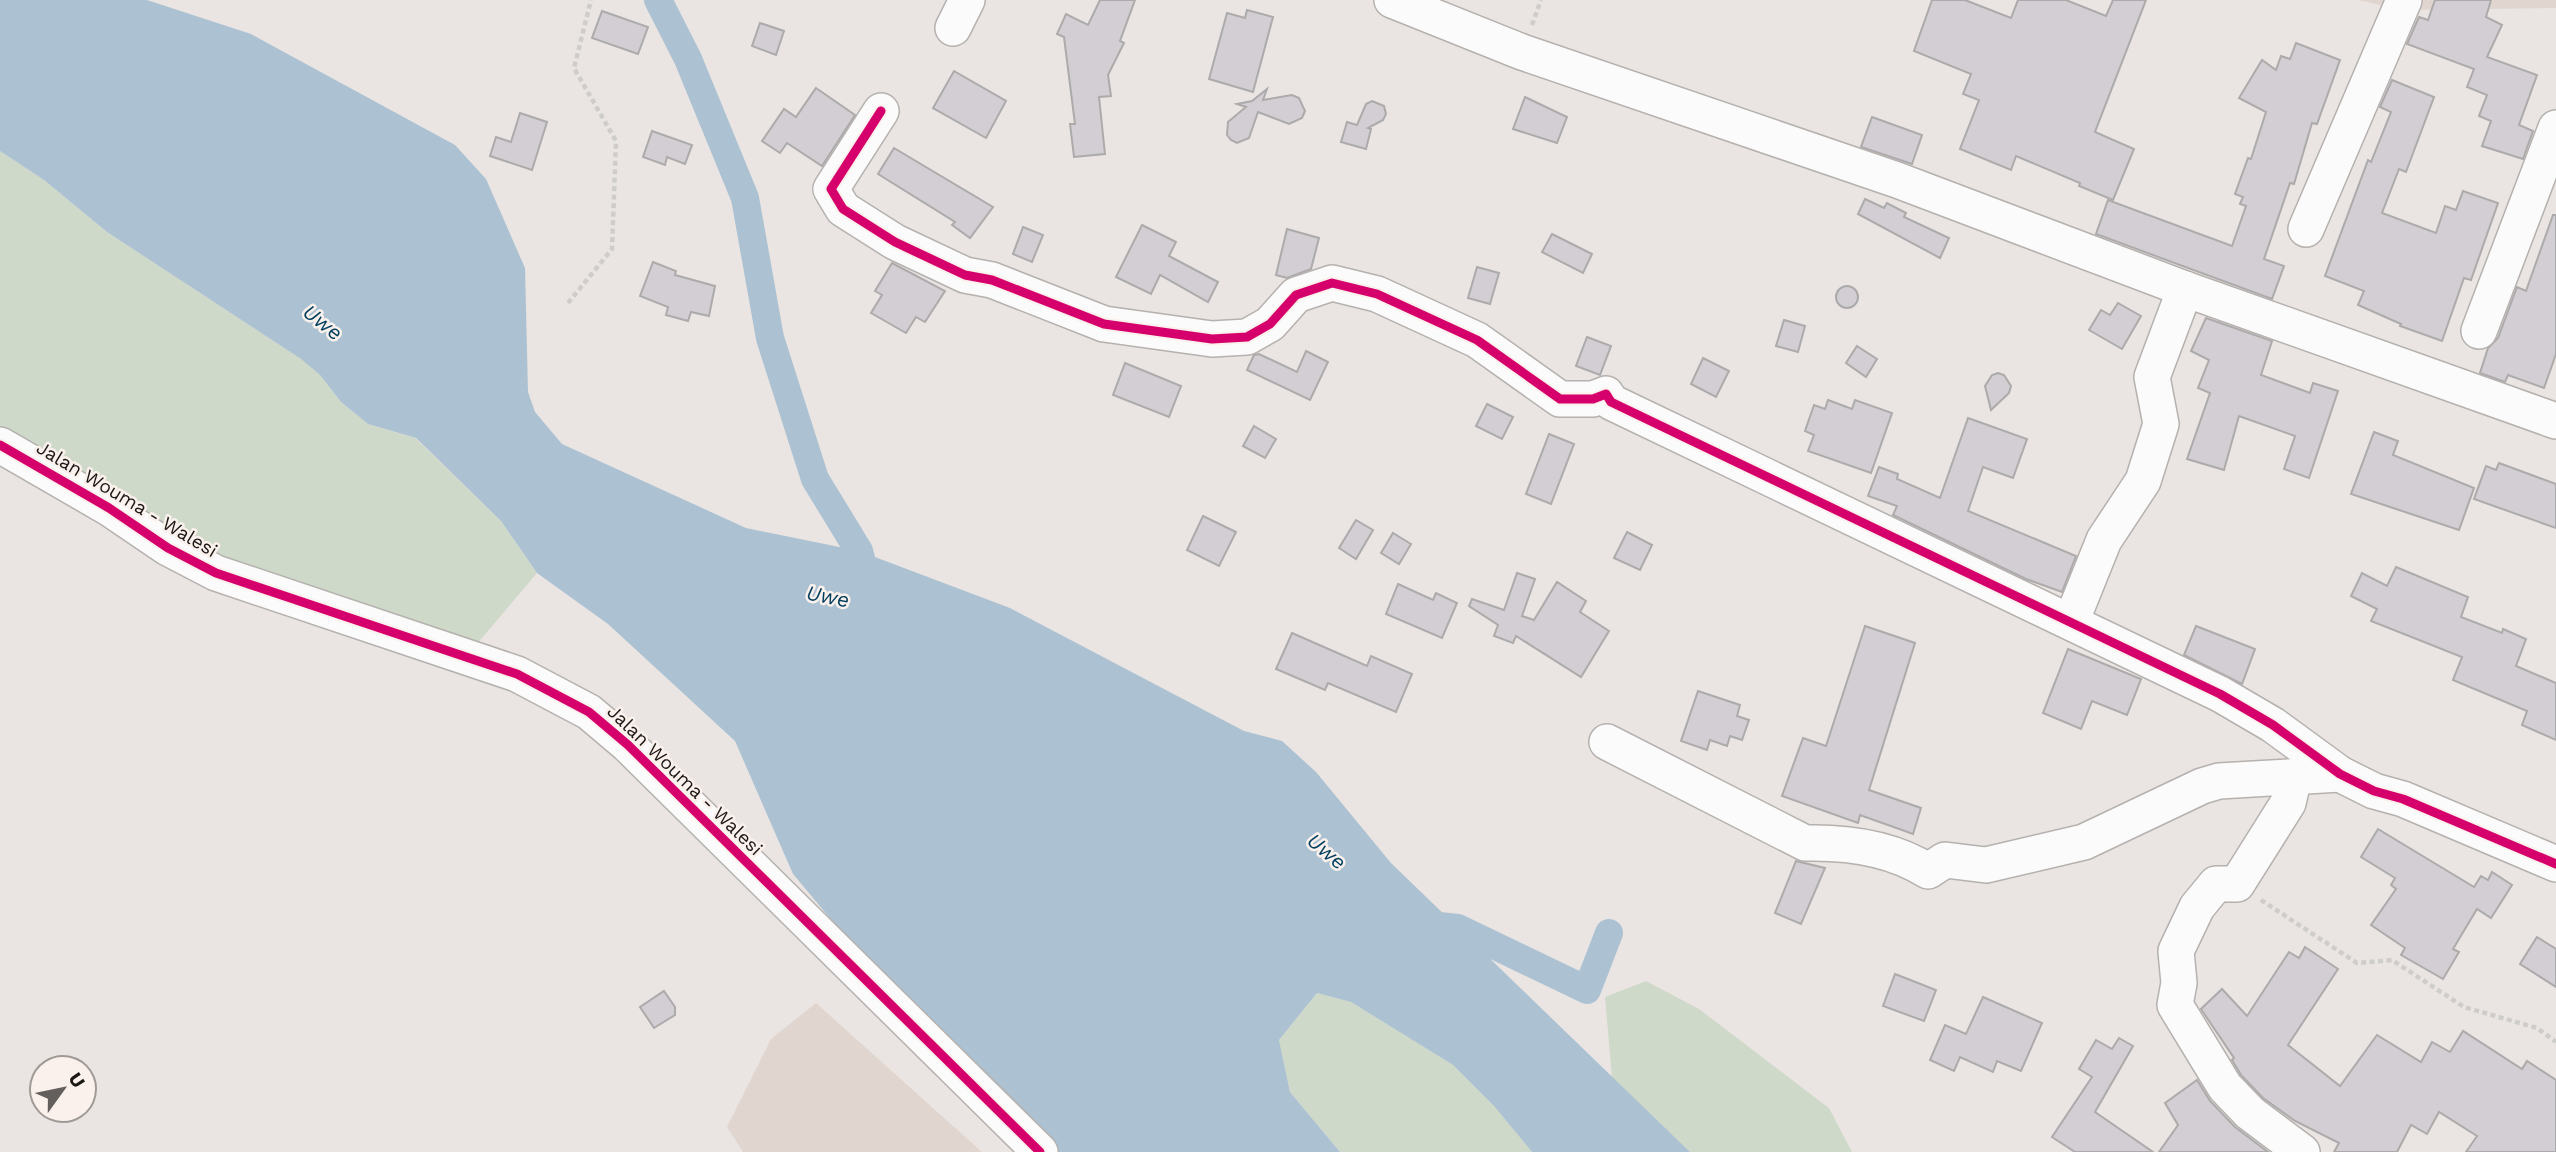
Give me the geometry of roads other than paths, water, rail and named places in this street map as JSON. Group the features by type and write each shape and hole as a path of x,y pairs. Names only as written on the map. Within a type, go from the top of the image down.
{"street":[{"path":"1392,0 1522,52 1897,180 2185,289 2556,421"},
{"path":"2306,229 2404,0"},
{"path":"881,111 831,189 843,209 863,222 895,242 965,275 1001,284 1104,324 1212,339 1247,337 1270,324 1296,295 1332,283 1377,295 1477,340 1560,399 1593,399 1606,394 1611,402 2220,694 2273,725 2340,774 2374,791 2403,799 2556,864"},
{"path":"2479,331 2556,128"},
{"path":"2071,622 2104,540 2143,481 2161,424 2152,377 2185,289"},
{"name":"Jalan Wouma - Walesi","path":"0,445 109,508 168,548 216,573 473,657 517,674 589,712 628,745 1041,1152"},
{"path":"1607,742 1805,843 1840,842 1907,857 1928,872 1945,860 1986,865 2084,842 2210,783 2340,774"},
{"path":"2294,777 2288,803 2237,884 2216,884 2197,907 2176,951 2179,983 2175,1005 2225,1087 2250,1113 2302,1152"}],"water":[{"name":"Uwe","path":"0,0 147,0 251,34 455,145 486,179 525,268 528,392 535,412 562,444 746,528 859,551 1010,608 1244,731 1282,741 1316,772 1391,863 1690,1152 1532,1152 1494,1106 1453,1065 1351,1002 1317,993 1279,1040 1290,1092 1340,1152 1049,1152 916,1021 793,874 735,741 608,624 537,573 501,521 416,438 368,424 341,402 320,375 301,359 107,232 44,180 0,151"}],"waterway":[{"path":"658,0 688,59 745,198 770,338 815,479 859,551 868,586"},
{"path":"1420,924 1458,928 1587,990 1609,933"}]}
